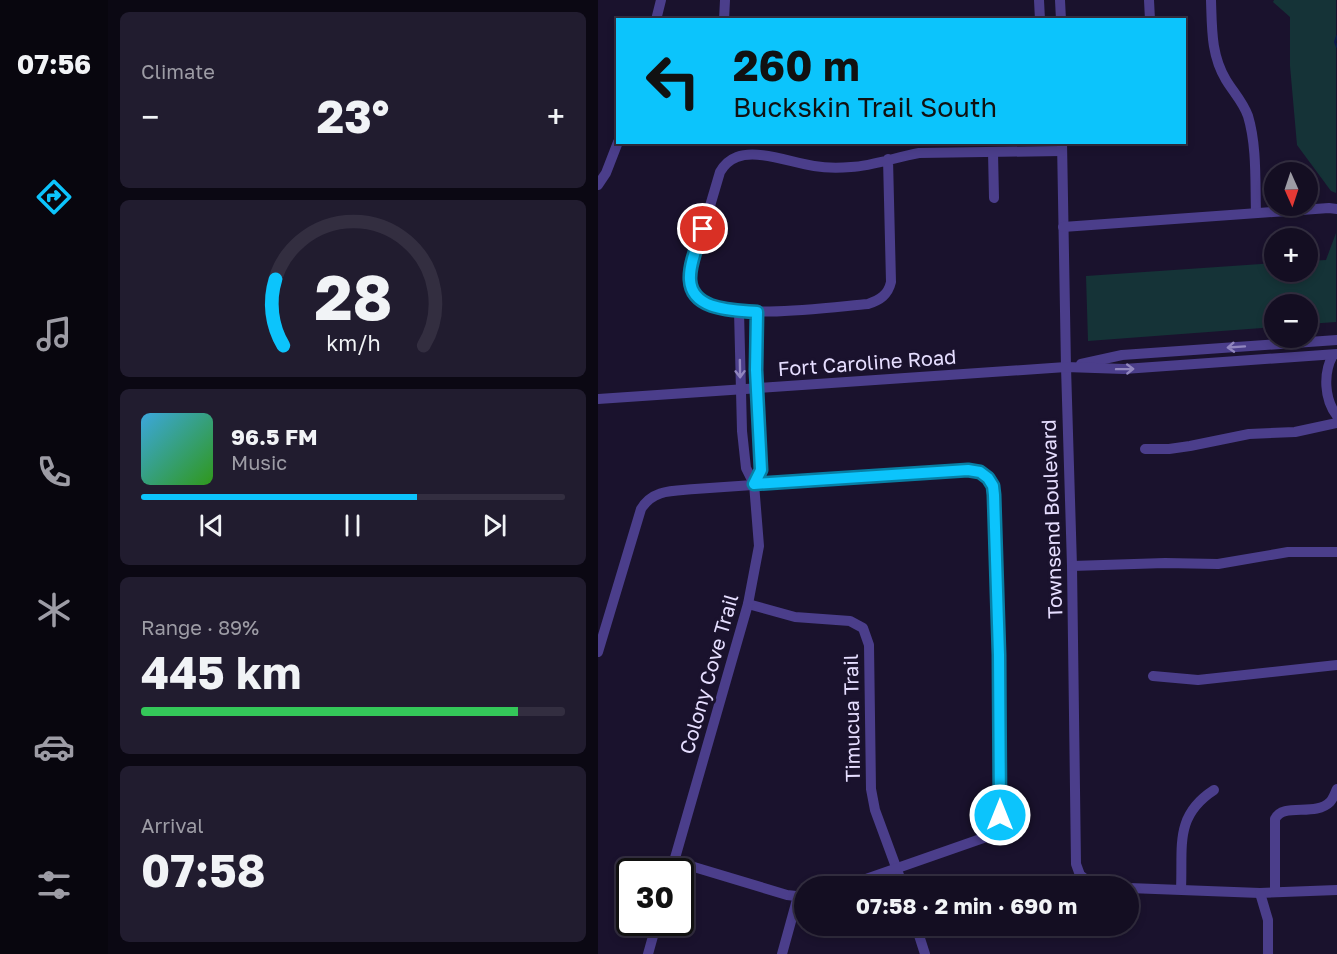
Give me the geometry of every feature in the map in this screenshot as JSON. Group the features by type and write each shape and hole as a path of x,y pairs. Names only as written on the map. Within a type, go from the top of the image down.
{"street":[{"path":"656,18 661,0"},
{"path":"724,18 725,0"},
{"path":"1039,0 1040,18"},
{"path":"1060,0 1061,18"},
{"path":"1149,0 1150,18"},
{"path":"1211,0 1212,40 1216,62 1242,102 1248,117 1252,143 1256,213"},
{"path":"598,185 606,173 617,144"},
{"path":"888,159 891,282 884,296 868,304 757,312 714,307 697,296 690,279 720,172 726,163 738,156 751,155 815,166 853,167 888,159 919,153 993,152 1062,147"},
{"name":"Townsend Boulevard","path":"1062,147 1072,566 1076,864 1081,876"},
{"path":"993,152 994,198"},
{"path":"1063,227 1336,209"},
{"name":"Colony Cove Trail","path":"675,858 748,604 759,546 754,484 746,468 742,431 739,310"},
{"name":"Colony Cove Trail","path":"754,484 761,470 757,389 757,312"},
{"path":"1334,340 1335,356 1327,365 1327,389 1328,401 1336,416"},
{"name":"Fort Caroline Road","path":"1066,367 1122,355 1334,340"},
{"name":"Fort Caroline Road","path":"598,399 1066,367 1124,369 1335,356"},
{"path":"1145,449 1190,446 1249,434 1295,432 1336,423"},
{"path":"598,652 641,509 649,498 661,492 968,470 984,475 993,486 997,563 1000,815 992,835 874,876"},
{"path":"1072,566 1218,564 1264,554 1336,552"},
{"name":"Timucua Trail","path":"748,604 795,616 850,621 863,628 867,635 871,789 875,810 900,876"},
{"path":"1153,676 1198,680 1336,665"},
{"path":"1275,892 1275,819 1277,814 1283,811 1315,810 1331,802 1336,789"},
{"path":"1181,889 1186,818 1193,807 1214,790"},
{"path":"694,871 794,895"},
{"path":"1139,888 1260,892 1336,890"},
{"path":"1260,892 1268,920 1268,954"},
{"path":"782,954 794,920"},
{"path":"648,954 653,936"},
{"path":"919,936 925,954"}],"green space":[{"path":"1274,0 1336,0 1336,193 1331,191 1318,173 1318,162 1310,162 1297,145 1290,66 1290,17 1273,2"},
{"path":"1336,233 1336,322 1318,323 1318,294 1264,294 1264,328 1088,341 1086,276 1264,264 1264,282 1318,282 1318,260 1326,260"}],"waterway":[{"path":"1337,36 1335,42 1337,47"}],"route":[{"path":"703,229 690,279 697,296 714,307 757,312 755,339 761,470 754,484 968,470 980,472 991,482 994,495 997,563 1000,815"}]}
